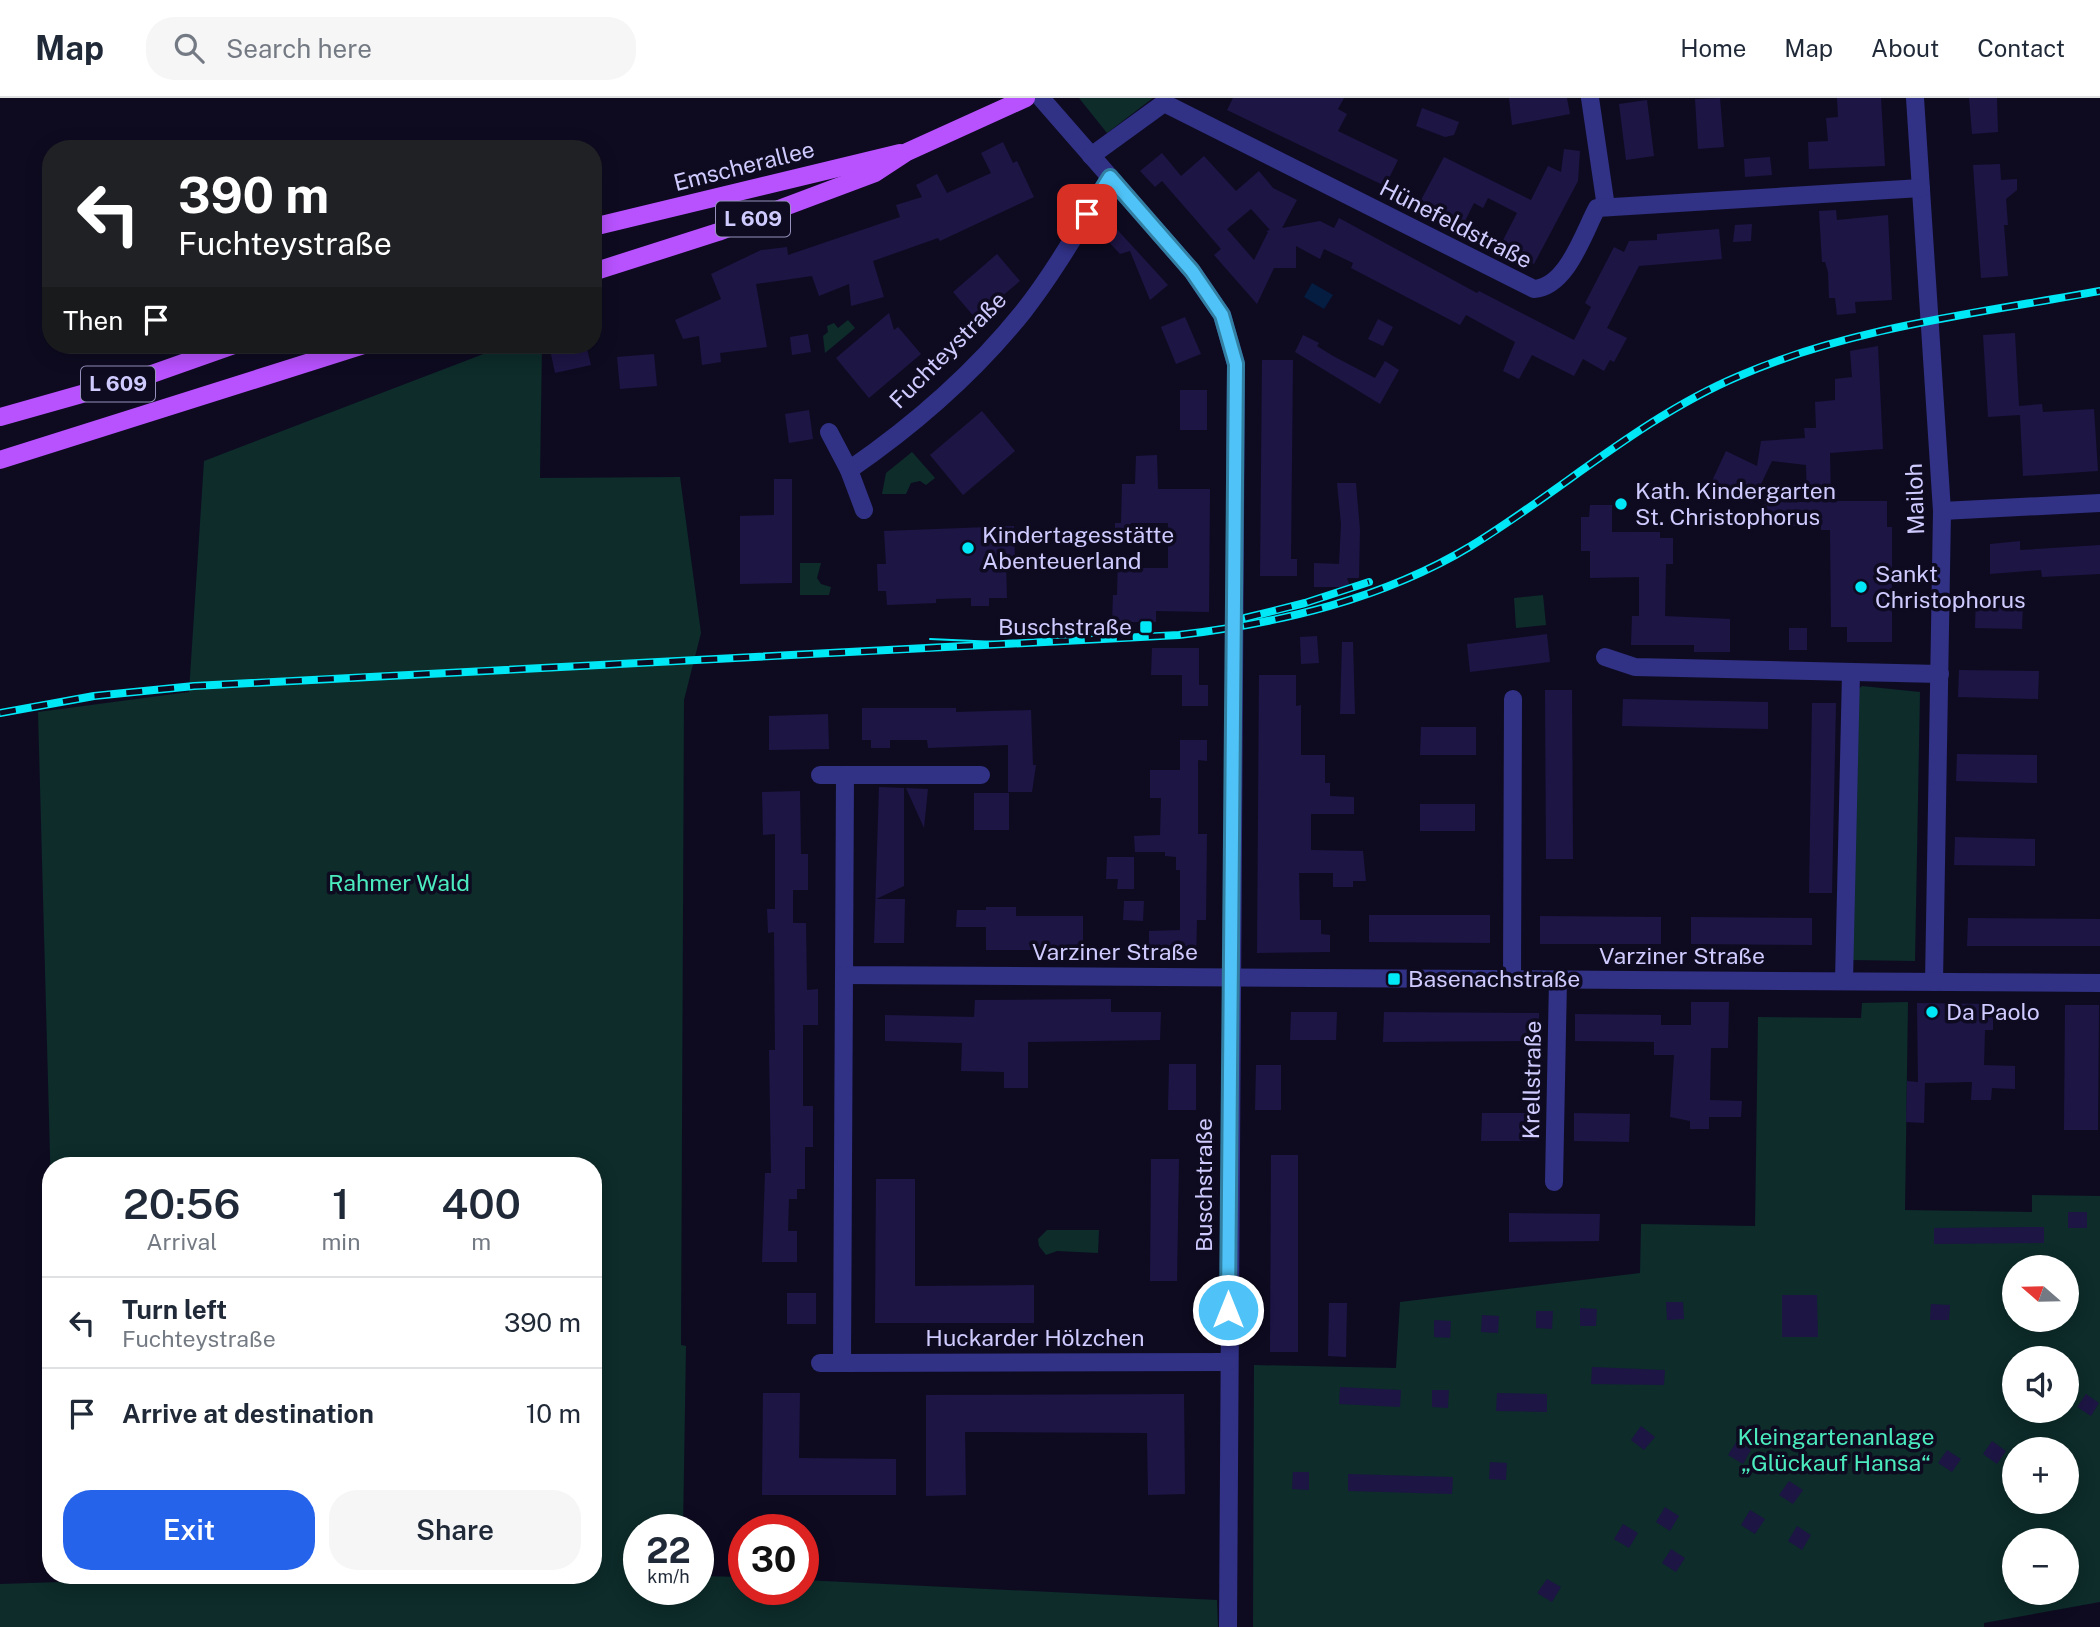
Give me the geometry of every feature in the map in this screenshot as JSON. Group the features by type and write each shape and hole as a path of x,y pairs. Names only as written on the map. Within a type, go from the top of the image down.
{"main road":[{"name":"Emscherallee","path":"602,269 816,197 875,173 907,152 1026,98"},
{"name":"Emscherallee","path":"602,225 907,152"},
{"name":"L 609","path":"0,417 149,375 208,354"},
{"name":"L 609","path":"0,460 336,354"}],"street":[{"name":"Buschstraße","path":"1041,98 1192,271 1222,315 1236,364 1230,976 1228,1627"},
{"path":"1590,98 1606,207 1921,188"},
{"name":"Mailoh","path":"1915,98 1942,511 1934,982"},
{"name":"Hünefeldstraße","path":"1091,156 1164,103 1534,289 1543,288 1559,279 1597,208 1606,207"},
{"name":"Fuchteystraße","path":"849,470 919,418 995,345 1051,273 1110,177"},
{"path":"829,432 849,470 864,510"},
{"path":"1942,511 2100,503"},
{"path":"1605,657 1635,667 1940,674"},
{"path":"1844,981 1851,673"},
{"path":"1512,979 1513,699"},
{"path":"820,775 981,775"},
{"path":"842,1363 845,775"},
{"name":"Varziner Straße","path":"844,975 2100,984"},
{"name":"Krellstraße","path":"1554,1182 1558,980"},
{"name":"Huckarder Hölzchen","path":"820,1363 1228,1362"}],"green space":[{"path":"1079,98 1153,98 1107,133"},
{"path":"848,320 855,328 825,353 823,336 828,332 827,326 834,323 838,328"},
{"name":"Rahmer Wald","path":"483,354 542,354 540,478 680,477 701,633 684,700 681,1345 686,1346 683,1514 623,1514 623,1605 714,1605 714,1576 728,1577 728,1605 819,1605 819,1581 1217,1600 1218,1627 0,1627 0,1584 602,1584 602,1157 50,1157 38,712 189,692 204,461"},
{"path":"912,452 935,478 926,485 920,481 911,483 906,494 882,494 886,473"},
{"path":"800,563 821,563 817,578 821,584 831,587 829,595 800,595"},
{"path":"1543,595 1546,625 1516,628 1514,598"},
{"path":"1862,686 1920,692 1915,961 1850,960 1856,691"},
{"name":"Kleingartenanlage „Glückauf Hansa“","path":"1908,1002 1905,1210 2032,1212 2032,1195 2100,1196 2100,1602 1984,1623 1984,1627 1253,1627 1254,1365 1396,1368 1400,1302 1640,1273 1641,1224 1755,1226 1758,1017 1861,1018 1862,1003"},
{"path":"1047,1230 1099,1230 1098,1253 1057,1251 1046,1255 1039,1246 1038,1239"}],"water":[{"path":"1312,283 1333,295 1324,309 1304,297"}],"building":[{"path":"1233,98 1344,98 1338,109 1347,114 1338,131 1398,160 1385,186 1227,110"},
{"path":"1509,98 1567,98 1570,114 1512,125"},
{"path":"1720,98 1724,147 1698,149 1695,99"},
{"path":"1837,98 1881,98 1885,166 1809,169 1808,142 1828,141 1826,118 1838,117"},
{"path":"1969,98 1997,98 1998,132 1972,134"},
{"path":"1647,100 1654,156 1626,160 1619,104"},
{"path":"1422,108 1459,122 1454,135 1445,137 1416,126"},
{"path":"1003,142 1013,163 1017,161 1034,197 940,241 938,238 873,261 884,297 851,306 849,284 819,296 812,276 756,284 767,347 720,353 721,362 702,365 699,336 683,339 675,320 721,299 711,274 761,250 787,247 788,255 900,217 896,205 922,197 916,185 937,174 947,193 991,173 981,153"},
{"path":"1564,149 1580,151 1578,181 1534,264 1500,246 1517,213 1488,198 1483,208 1474,203 1464,223 1421,200 1444,157 1531,200 1548,166 1561,172"},
{"path":"1162,153 1181,176 1204,156 1236,191 1259,171 1273,188 1297,200 1282,228 1320,221 1334,228 1339,218 1477,293 1479,291 1574,340 1591,307 1585,303 1614,247 1624,252 1629,241 1657,240 1657,234 1719,229 1722,259 1639,266 1607,328 1627,338 1614,362 1610,360 1604,371 1583,359 1574,376 1532,355 1519,379 1503,371 1515,342 1466,315 1460,325 1351,268 1353,263 1324,249 1320,259 1296,246 1296,268 1274,268 1257,304 1214,255 1221,249 1162,181 1155,187 1140,171","holes":["1251,209 1270,230 1266,231 1268,232 1254,260 1227,229"]},
{"path":"1770,157 1772,175 1745,177 1744,159"},
{"path":"2000,164 2001,180 2017,179 2017,190 2006,199 2008,225 2004,225 2008,276 1981,278 1973,165"},
{"path":"1836,210 1837,220 1888,215 1892,300 1855,302 1856,313 1837,315 1835,298 1829,298 1828,272 1825,262 1822,262 1819,211"},
{"path":"1102,213 1168,285 1150,300 1130,251 1120,254 1094,226"},
{"path":"1752,224 1751,241 1733,242 1735,225"},
{"path":"997,254 1020,281 989,307 995,314 982,326 953,292"},
{"path":"889,313 894,330 898,327 921,354 869,398 836,358"},
{"path":"1185,317 1201,354 1176,364 1161,327"},
{"path":"1378,319 1393,327 1383,346 1368,339"},
{"path":"2015,333 2019,406 2042,404 2043,412 2094,409 2098,471 2023,476 2020,415 1988,417 1983,335"},
{"path":"808,334 811,352 792,355 790,337"},
{"path":"1303,335 1319,343 1317,346 1333,356 1375,378 1385,361 1399,370 1380,404 1295,352"},
{"path":"1878,346 1883,449 1830,453 1831,501 1887,501 1887,527 1892,527 1892,642 1847,642 1847,627 1831,627 1830,530 1821,530 1821,526 1778,526 1778,519 1751,518 1766,502 1807,502 1806,465 1772,461 1752,503 1711,483 1726,451 1757,466 1761,441 1805,438 1804,428 1816,428 1815,402 1835,400 1835,379 1852,377 1850,351"},
{"path":"551,354 588,354 591,365 555,373"},
{"path":"654,354 657,386 620,389 617,357"},
{"path":"1262,360 1293,360 1291,559 1297,559 1297,576 1260,576"},
{"path":"1180,390 1207,390 1207,430 1180,430"},
{"path":"809,410 813,439 789,443 785,414"},
{"path":"982,411 1015,451 963,495 930,455"},
{"path":"1157,455 1158,489 1210,489 1209,612 1156,611 1156,622 1112,622 1113,595 1117,595 1118,555 1136,556 1136,568 1168,568 1168,523 1131,523 1131,540 1115,539 1115,523 1121,523 1122,484 1135,484 1136,456"},
{"path":"774,479 792,479 792,583 740,584 740,516 774,515"},
{"path":"1337,483 1356,483 1360,530 1359,578 1347,578 1350,587 1314,587 1314,563 1339,564 1341,524"},
{"path":"1590,505 1612,505 1612,532 1660,532 1660,538 1673,538 1673,564 1666,564 1665,616 1730,619 1730,652 1694,652 1694,645 1631,645 1632,616 1639,616 1639,577 1590,578 1590,551 1581,551 1581,517 1589,517"},
{"path":"1014,526 1015,560 1006,561 1007,598 989,598 989,606 971,606 971,598 887,605 886,591 878,591 877,564 886,564 884,531"},
{"path":"2020,541 2020,550 2100,545 2100,574 2042,577 2041,570 1990,574 1990,544"},
{"path":"1976,594 2004,595 2004,603 2023,604 2022,629 1975,628"},
{"path":"1789,628 1807,628 1807,650 1789,650"},
{"path":"1547,634 1550,662 1470,672 1467,644"},
{"path":"1317,636 1319,663 1301,664 1300,637"},
{"path":"1342,642 1353,642 1355,714 1340,714"},
{"path":"1152,648 1199,648 1199,685 1208,685 1208,706 1182,706 1182,675 1151,675"},
{"path":"1959,670 2039,671 2038,699 1958,697"},
{"path":"1259,675 1296,675 1296,706 1301,705 1301,755 1325,755 1325,783 1330,783 1330,796 1354,797 1354,814 1311,814 1311,850 1363,851 1366,881 1353,881 1353,887 1333,887 1333,873 1299,873 1300,920 1321,920 1321,934 1330,935 1330,952 1257,953"},
{"path":"1545,690 1572,690 1573,859 1546,859"},
{"path":"1623,699 1768,702 1768,729 1622,726"},
{"path":"1812,703 1836,703 1832,893 1809,893"},
{"path":"862,708 956,708 956,712 1031,710 1033,765 1036,765 1032,792 1008,792 1008,745 928,748 927,740 890,740 890,748 871,748 871,740 862,740"},
{"path":"828,714 829,749 769,750 769,716"},
{"path":"1421,727 1476,727 1476,755 1420,755"},
{"path":"1180,740 1207,740 1207,761 1198,760 1198,834 1207,834 1206,920 1197,920 1196,957 1149,958 1149,931 1180,930 1180,870 1176,870 1176,857 1165,856 1165,852 1135,852 1134,836 1160,835 1161,798 1150,798 1150,770 1180,770"},
{"path":"1957,754 2037,755 2037,783 1956,781"},
{"path":"879,787 904,788 904,886 876,899 905,899 904,943 874,943"},
{"path":"906,788 928,789 924,828"},
{"path":"800,791 801,854 808,854 808,890 793,890 793,923 806,923 807,990 818,989 818,1025 803,1025 803,1106 813,1106 813,1147 805,1147 805,1189 797,1189 797,1199 789,1199 788,1231 797,1231 797,1262 762,1262 765,1173 771,1173 769,1050 775,1050 774,932 768,933 767,909 775,909 775,834 763,835 762,792"},
{"path":"974,793 1009,793 1009,830 974,830"},
{"path":"1420,804 1475,804 1475,831 1420,831"},
{"path":"1955,837 2035,839 2035,866 1954,865"},
{"path":"1107,857 1134,857 1134,889 1117,889 1118,879 1106,879"},
{"path":"1124,901 1144,901 1143,921 1123,920"},
{"path":"986,907 1016,907 1016,916 1083,916 1083,957 1044,957 1044,950 986,950 986,927 956,927 957,910 986,910"},
{"path":"1369,915 1490,915 1490,943 1369,942"},
{"path":"1540,916 1661,917 1661,944 1540,944"},
{"path":"1691,917 1812,918 1812,945 1691,944"},
{"path":"1968,918 2100,919 2100,946 1967,946"},
{"path":"1111,999 1111,1012 1161,1012 1160,1040 1028,1042 1028,1088 1004,1088 1004,1072 961,1071 962,1043 885,1041 885,1015 974,1017 975,1000"},
{"path":"1691,1002 1729,1002 1728,1048 1711,1048 1710,1100 1742,1101 1741,1117 1709,1117 1709,1129 1690,1129 1690,1121 1670,1117 1674,1055 1654,1055 1654,1042 1575,1041 1575,1014 1661,1015 1661,1025 1691,1025"},
{"path":"1917,1003 1993,1004 1993,1030 1985,1030 1984,1065 2015,1066 2015,1089 1992,1088 1991,1100 1971,1100 1972,1082 1925,1083 1924,1123 1906,1122 1907,1081 1918,1082"},
{"path":"2065,1005 2099,1005 2098,1130 2064,1130"},
{"path":"1291,1012 1337,1012 1336,1040 1290,1040"},
{"path":"1384,1012 1539,1013 1539,1041 1383,1042"},
{"path":"1169,1064 1196,1064 1196,1110 1168,1110"},
{"path":"1256,1065 1281,1065 1281,1110 1255,1110"},
{"path":"1482,1113 1537,1113 1537,1141 1481,1141"},
{"path":"1574,1113 1630,1114 1629,1142 1574,1141"},
{"path":"1271,1155 1298,1155 1298,1352 1270,1352"},
{"path":"1151,1159 1179,1159 1177,1281 1150,1281"},
{"path":"876,1179 915,1179 915,1286 1034,1285 1034,1323 875,1323"},
{"path":"2068,1212 2087,1212 2087,1228 2068,1228"},
{"path":"1509,1213 1600,1214 1599,1241 1509,1242"},
{"path":"2044,1227 2044,1243 1934,1244 1934,1228"},
{"path":"787,1293 816,1293 816,1324 787,1324"},
{"path":"1782,1295 1817,1295 1818,1337 1782,1337"},
{"path":"1666,1302 1683,1302 1684,1319 1667,1320"},
{"path":"1329,1303 1347,1303 1346,1357 1328,1356"},
{"path":"1931,1304 1950,1305 1949,1320 1930,1320"},
{"path":"1580,1308 1597,1309 1596,1326 1580,1326"},
{"path":"1536,1311 1553,1311 1552,1329 1536,1328"},
{"path":"1482,1315 1499,1316 1498,1333 1481,1332"},
{"path":"1434,1320 1451,1321 1450,1338 1434,1337"},
{"path":"1592,1367 1665,1370 1664,1385 1591,1384"},
{"path":"1340,1387 1401,1390 1400,1407 1339,1404"},
{"path":"1432,1390 1449,1390 1448,1408 1432,1407"},
{"path":"763,1393 800,1393 799,1458 896,1459 896,1495 762,1495"},
{"path":"1497,1393 1547,1394 1547,1412 1496,1411"},
{"path":"1184,1394 1185,1494 1148,1495 1147,1433 965,1432 966,1495 926,1496 926,1395"},
{"path":"2086,1394 2099,1403 2091,1416 2079,1408"},
{"path":"1641,1426 1655,1437 1644,1450 1631,1440"},
{"path":"1737,1441 1751,1450 1743,1464 1728,1455"},
{"path":"1992,1441 2002,1448 2002,1457 1997,1464 1983,1454"},
{"path":"1947,1450 1961,1459 1952,1472 1938,1463"},
{"path":"1490,1462 1507,1463 1506,1480 1489,1479"},
{"path":"1293,1472 1309,1472 1309,1490 1292,1489"},
{"path":"1348,1474 1453,1477 1452,1494 1348,1491"},
{"path":"1789,1481 1803,1490 1793,1504 1779,1495"},
{"path":"1665,1507 1679,1516 1670,1531 1656,1522"},
{"path":"1750,1510 1765,1519 1755,1534 1741,1525"},
{"path":"1623,1524 1638,1533 1629,1548 1614,1539"},
{"path":"1797,1526 1811,1535 1802,1550 1788,1541"},
{"path":"1671,1549 1685,1558 1676,1572 1662,1563"},
{"path":"1547,1579 1561,1587 1552,1602 1537,1593"}],"tram line":[{"path":"930,639 1018,643"}],"railway":[{"path":"0,713 94,696 194,686 1179,635 1293,616 1367,594 1437,565 1504,525 1635,433 1703,393 1739,376 1782,359 1871,333 2100,291"},
{"path":"1245,618 1305,603 1369,582"}],"place":[{"name":"Kath. Kindergarten St. Christophorus","path":"1621,504"},
{"name":"Kindertagesstätte Abenteuerland","path":"968,548"},
{"name":"Sankt Christophorus","path":"1861,587"},
{"name":"Buschstraße","path":"1146,627"},
{"name":"Basenachstraße","path":"1394,979"},
{"name":"Da Paolo","path":"1932,1012"}],"route":[{"path":"1087,214 1110,177 1192,271 1222,315 1236,364 1228,1310"}]}
